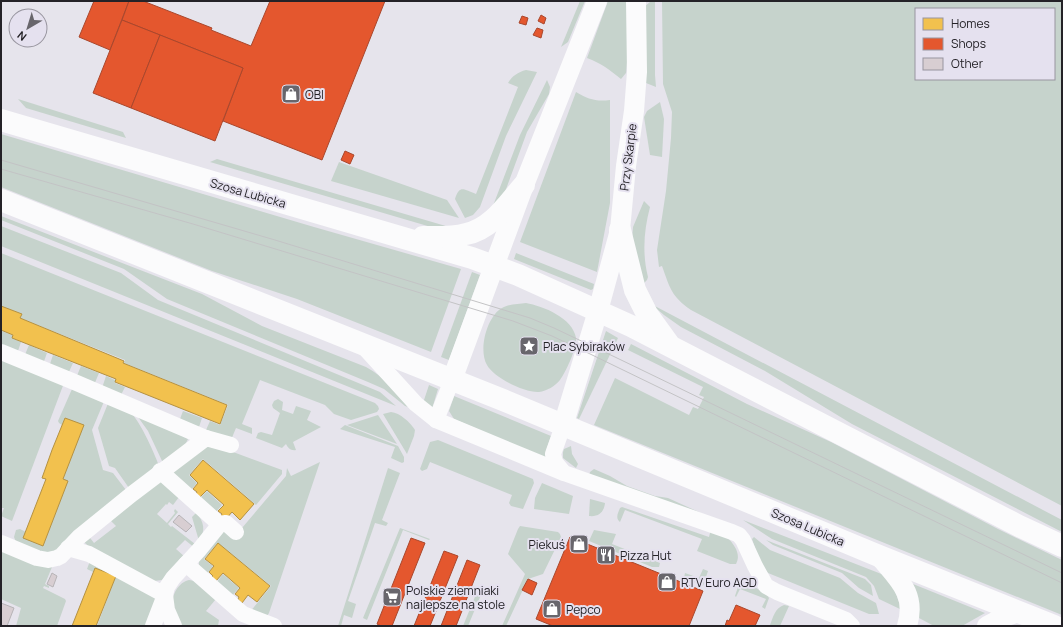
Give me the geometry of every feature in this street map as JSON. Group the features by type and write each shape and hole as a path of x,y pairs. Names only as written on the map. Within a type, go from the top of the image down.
{"main road":[{"name":"Szosa Lubicka","path":"1,120 495,266"},
{"path":"394,235 422,237 457,236 477,231 492,221 524,185"},
{"path":"1,200 445,377 563,426"},
{"path":"620,230 636,290 647,314 670,346"},
{"path":"495,266 598,311 670,346 1019,526 1062,546"},
{"name":"Szosa Lubicka","path":"563,426 1054,626"}],"street":[{"path":"436,420 445,377 495,266 524,185 597,1"},
{"name":"Przy Skarpie","path":"598,311 620,230 637,72 636,1"},
{"path":"564,473 555,462 553,454 598,311"},
{"path":"361,344 416,404 436,420 564,473 732,532 740,536 743,540 754,566 766,586 777,592 846,620 852,626"},
{"path":"1,352 206,438 231,445"},
{"path":"1,543 37,558 48,560 57,558 79,537 160,471 206,438"},
{"path":"160,471 220,524"},
{"path":"153,626 167,587 173,578 220,524 226,523 236,532"},
{"path":"68,548 90,554 165,595"},
{"path":"879,556 902,585 908,596 911,607 907,626"},
{"path":"186,564 243,614 274,626"},
{"path":"165,595 167,610 174,626"},
{"path":"987,626 1004,617 1019,612"}],"shaded area":[{"path":"580,1 585,1 568,42 561,47"},
{"path":"608,1 628,1 628,51 626,73 621,79 597,62 587,58"},
{"path":"655,1 656,87 646,83 644,7 650,2"},
{"path":"662,1 1062,1 1062,506 691,310 675,296 669,286 662,266 659,267 657,250 666,191 672,112 663,84"},
{"path":"526,70 537,72 506,136 480,207 473,215 465,218 455,199 457,194 463,189 476,194 518,87 508,83 511,78"},
{"path":"547,80 550,87 549,94 527,132 505,192 491,211 520,135"},
{"path":"576,92 600,101 610,100 610,203 597,272 520,242"},
{"path":"18,99 123,132 126,138 26,108"},
{"path":"660,102 664,119 662,157 650,155 644,117 647,111"},
{"path":"1,134 461,269 431,352 297,299 212,271 1,187"},
{"path":"217,159 456,229 431,227 210,162"},
{"path":"339,162 447,200 459,218 331,181"},
{"path":"644,201 650,207 644,242 648,277 644,283 632,239 633,227"},
{"path":"1,216 202,294 262,326 366,367 379,375 408,407 384,389 167,299 124,269 1,220"},
{"path":"1,226 121,273 158,300 380,392 396,406 1,246"},
{"path":"1,253 375,403 379,409 377,412 351,420 334,414 325,405 260,380 242,424 252,428 252,434 236,428 231,440 206,430 210,421 220,425 228,405 124,363 125,360 20,318 22,314 1,306"},
{"path":"516,253 594,284 593,289 591,290 514,259"},
{"path":"472,272 480,275 449,360 441,357"},
{"path":"526,303 541,307 556,314 574,331 576,338 575,348 571,360 560,380 545,391 533,392 510,384 496,375 484,359 484,342 488,326 492,318 502,308"},
{"path":"651,304 1062,520 1062,532 852,424 765,371 681,327"},
{"path":"2,331 12,335 12,338 21,342 17,354 1,348"},
{"path":"606,331 618,338 579,419 577,418"},
{"path":"631,344 747,404 831,442 998,529 1062,560 1062,615 594,425 615,378 689,415 693,407 698,409 704,397 699,395 703,387 628,350"},
{"path":"29,345 47,353 43,364 24,357"},
{"path":"53,355 73,363 68,374 49,367"},
{"path":"1,358 64,383 12,521 1,516 4,508 1,508"},
{"path":"81,366 99,373 94,385 76,378"},
{"path":"106,376 115,380 115,383 125,387 121,395 102,388"},
{"path":"429,385 438,389 432,409 423,403"},
{"path":"72,389 105,399 92,430 103,470 113,473 126,490 50,556 16,542 14,537 16,530 20,529 26,532 24,538 43,546 68,481 63,479 83,426 65,418 62,425 58,421"},
{"path":"454,396 551,436 545,454 546,459 454,419 449,411"},
{"path":"278,399 283,402 282,410 293,414 296,406 311,411 307,420 321,427 293,442 296,450 290,449 286,444 282,448 256,438 258,433 261,432 272,435 280,413 273,408 272,405 274,401"},
{"path":"109,401 123,406 136,419 159,466 129,488 115,468 109,466 98,428"},
{"path":"133,410 188,439 185,445 163,463 148,431"},
{"path":"183,411 202,418 199,427 180,419"},
{"path":"391,412 404,418 415,430 407,454 383,414"},
{"path":"378,415 397,444 347,425"},
{"path":"345,425 398,446 404,457 404,462 402,463 391,458 395,447 340,429"},
{"path":"438,440 533,479 534,483 523,509 511,506 509,503 512,495 430,462 427,469 422,471 420,469 430,442"},
{"path":"203,446 225,449 282,470 282,474 256,505 203,459 189,475 197,483 190,491 169,471"},
{"path":"571,446 572,454 578,464 576,468 563,458 564,449"},
{"path":"320,462 269,613 267,616 250,612 271,586 218,543 204,559 213,566 206,575 199,565 199,558 224,528 236,535 286,476 287,468 291,476"},
{"path":"388,468 400,473 382,520 388,523 386,526 375,523 348,601 356,604 352,618 344,615 341,626 338,626"},
{"path":"594,469 627,486 655,496 668,498 701,513 589,475"},
{"path":"160,480 179,497 173,505 169,502 157,514 167,523 175,513 175,509 178,512 168,524 195,544 195,548 185,540 176,549 185,557 162,580 154,581 93,550 85,543 84,539 87,534 94,543 116,526 108,518"},
{"path":"542,483 573,496 569,514 534,509 535,498"},
{"path":"207,491 222,505 215,513 199,499"},
{"path":"590,499 605,503 602,511 596,516 589,516"},
{"path":"622,507 709,537 711,529 725,536 734,545 738,560 736,564 730,564 697,551 702,539 625,510 620,522 617,515"},
{"path":"196,513 201,519 203,526 203,534 199,541 192,517"},
{"path":"743,520 884,575 891,580 902,610 879,599 874,586 866,577 772,539"},
{"path":"520,526 558,532 561,537 543,574 528,579 506,626 502,626 525,574 508,554"},
{"path":"400,528 430,539 429,540 403,530 367,620 363,618"},
{"path":"594,530 616,534 612,544 660,563 659,567 652,567 589,541"},
{"path":"754,537 770,550 840,578 858,593 876,603 879,614 869,614 768,573 758,557 752,539"},
{"path":"766,540 865,579 871,585 873,596 859,588 842,573 773,545"},
{"path":"1,547 52,567 45,584 49,586 49,588 44,586 43,588 65,599 66,601 57,626 16,626 21,608 1,599"},
{"path":"90,561 102,565 121,575 153,595 158,602 148,626 97,626 116,576 95,568 93,572 87,569"},
{"path":"703,569 708,571 703,586 684,578 685,573 699,578"},
{"path":"223,574 239,588 231,597 216,583"},
{"path":"185,581 195,581 216,599 206,611 219,620 218,626 181,626 175,613 173,597 179,586"},
{"path":"741,583 748,584 756,588 769,598 765,609 762,607 766,599 740,589 736,597 735,596"},
{"path":"913,584 985,613 962,626 934,626 919,618"},
{"path":"479,587 483,590 468,626 463,626"},
{"path":"784,605 789,606 780,626 771,626 770,625 778,608"}],"building: Homes":[{"path":"1,306 22,314 20,318 124,361 123,363 227,405 220,424 115,382 116,379 12,338 13,335 1,330"},
{"path":"65,418 84,425 63,479 68,481 43,546 23,538 46,479 42,478"},
{"path":"203,460 254,504 240,520 232,512 225,520 221,516 222,514 218,511 224,505 207,490 200,497 196,494 197,492 193,489 198,483 190,475"},
{"path":"218,543 270,586 257,602 248,595 242,603 238,599 239,597 235,594 240,588 223,573 216,581 212,577 213,576 209,572 214,566 205,559"},
{"path":"95,568 116,576 96,626 72,626"}],"building: Shops":[{"path":"94,1 129,1 110,50 79,37"},
{"name":"OBI","path":"129,1 143,1 212,28 211,30 251,46 270,1 385,1 322,160 223,121 243,68 122,20"},
{"path":"541,15 546,18 544,24 538,21"},
{"path":"522,16 528,18 526,25 519,23"},
{"path":"122,20 160,35 131,108 93,93"},
{"path":"537,28 543,30 541,38 533,35"},
{"path":"160,35 243,68 215,141 131,108"},
{"path":"345,151 354,155 350,164 341,160"},
{"path":"570,537 703,591 689,626 553,626 536,619"},
{"path":"411,538 425,543 392,626 381,626 377,624"},
{"path":"444,551 458,556 430,626 414,626"},
{"path":"467,560 480,565 456,626 441,626"},
{"path":"528,579 537,583 532,595 522,590"},
{"path":"736,605 760,615 755,626 725,626 727,620 729,621"}],"building: Other":[{"path":"179,515 192,526 186,532 173,522"},
{"path":"52,573 57,576 53,587 47,584"},
{"path":"1,603 14,608 7,626 1,626"}],"tram line":[{"path":"1,160 275,240 530,318 617,358 1062,573"},
{"path":"1,169 193,224 513,321 552,336 1062,583"}],"place":[{"name":"OBI","path":"291,94"},
{"name":"Plac Sybiraków","path":"529,346"},
{"name":"Piekuś","path":"579,544"},
{"name":"Pizza Hut","path":"606,555"},
{"name":"RTV Euro AGD","path":"667,582"},
{"name":"Polskie ziemniaki najlepsze na stole","path":"392,597"},
{"name":"Pepco","path":"552,609"}]}
